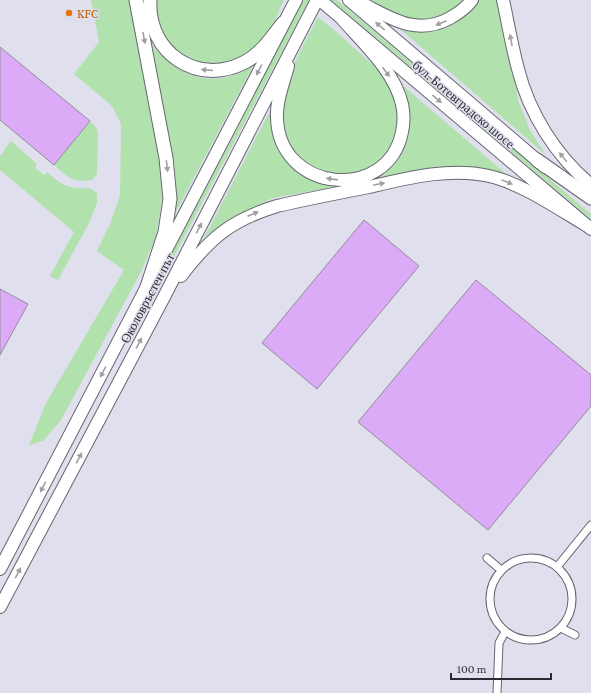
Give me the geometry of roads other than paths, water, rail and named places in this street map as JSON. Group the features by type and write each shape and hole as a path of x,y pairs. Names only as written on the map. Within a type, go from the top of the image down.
{"highway":[{"path":"136,0 166,158 170,199 165,232 146,290"},
{"path":"150,0 150,16 153,26 163,46 179,62 200,70 224,70 234,67 255,56 264,47 286,18"},
{"path":"537,160 591,198"}],"main road":[{"name":"Околовръстен път","path":"0,569 296,0"},
{"name":"Околовръстен път","path":"0,608 164,297 303,25 318,0"},
{"name":"бул. Ботевградско шосе","path":"318,0 588,227"},
{"name":"бул. Ботевградско шосе","path":"349,0 591,205"},
{"path":"355,0 394,20 408,25 422,26 434,25 446,20 459,13 472,0"},
{"path":"503,0 518,70 529,102 544,131 560,154 574,170 591,185"},
{"path":"296,40 277,106 280,139 290,157 308,172 331,180 355,179 366,176 384,164 397,147 403,127 402,105 394,82 343,20"},
{"path":"164,297 204,248 228,227 243,218 277,206 392,182 456,173 489,176 505,180 588,227"}],"street":[{"path":"557,567 591,525"},
{"path":"487,558 501,570"},
{"path":"522,558 534,558 546,561 557,567 565,575 570,586 572,597 568,619 561,628 551,636 540,640 528,641 515,638 505,632 495,622 489,602 489,595 493,581 501,570 510,563 522,558"},
{"path":"561,628 575,635"},
{"path":"497,693 499,643 505,632"}],"place":[{"name":"KFC","path":"69,13"}]}
